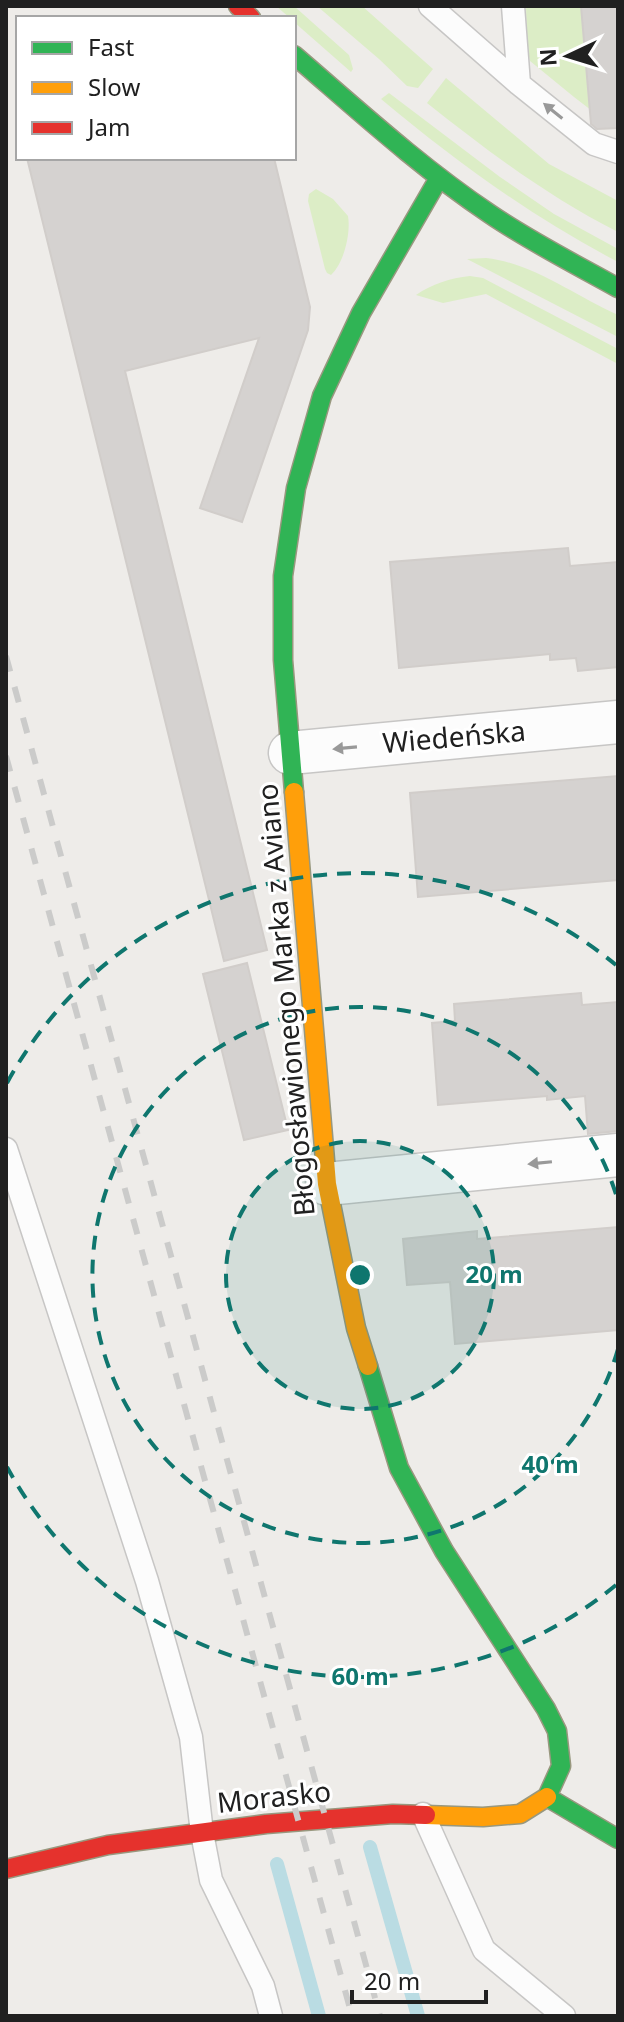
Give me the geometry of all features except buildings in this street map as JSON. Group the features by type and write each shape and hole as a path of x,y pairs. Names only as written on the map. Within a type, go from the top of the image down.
{"street":[{"path":"296,57 439,178 521,235 618,288"},
{"name":"Błogosławionego Marka z Aviano","path":"439,178 361,313 322,396 296,488 283,576 283,660 327,1184 356,1328 399,1468 444,1551 557,1731 561,1766 547,1797"},
{"name":"Wiedeńska","path":"290,753 618,722"},
{"path":"327,1184 618,1155"},
{"path":"547,1797 618,1839"},
{"name":"Morasko","path":"6,1869 108,1845 326,1819 423,1814 483,1817 520,1814 547,1797"}],"lane":[{"path":"430,6 594,144 618,152"},
{"path":"513,6 519,84"},
{"path":"6,1149 147,1581 191,1737 202,1833 211,1880 263,1986 271,2016"},
{"path":"423,1814 484,1950 564,2016"}],"green space":[{"path":"276,6 294,6 349,55 351,72 296,24 296,16 288,16"},
{"path":"317,6 362,6 433,69 418,88 407,86"},
{"path":"526,6 581,6 600,117 530,61"},
{"path":"446,78 549,164 618,201 618,232 567,204 519,172 427,103"},
{"path":"389,93 554,214 618,249 618,262 555,226 466,166 381,99"},
{"path":"316,189 333,199 348,216 346,247 331,275 325,269 308,201 309,194"},
{"path":"486,258 537,273 618,315 618,337 467,259"},
{"path":"470,276 483,278 618,349 618,364 486,294 443,303 416,295 442,282"}],"waterway":[{"path":"370,1847 418,2016"},
{"path":"277,1864 319,2016"}],"railway":[{"path":"6,656 380,2016"},
{"path":"6,756 352,2016"}],"traffic: fast":[{"path":"296,57 390,138 464,196 521,234 618,288"},
{"path":"294,792 283,660 283,576 296,488 322,396 361,313 439,178"},
{"path":"368,1366 399,1468 444,1551 557,1731 561,1766 547,1797"},
{"path":"547,1797 618,1839"}],"traffic: slow":[{"path":"294,792 327,1184 356,1328 368,1366"},
{"path":"426,1815 483,1817 520,1814 547,1797"}],"traffic: jam":[{"path":"238,6 249,16"},
{"path":"6,1869 108,1845 266,1824 393,1814 426,1815"}]}
